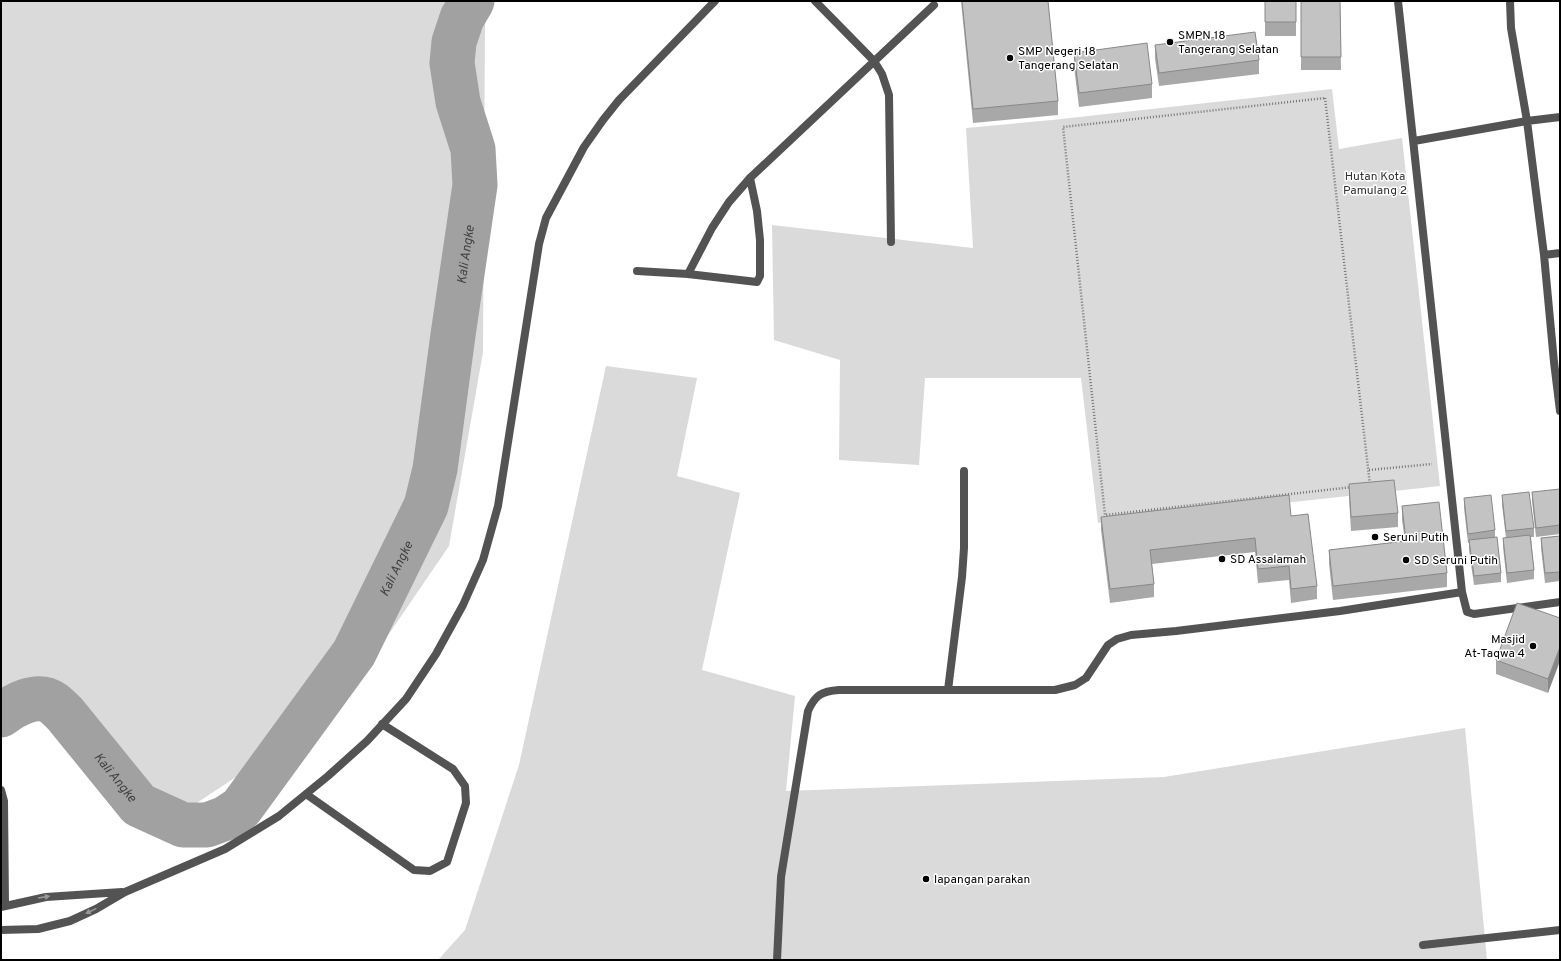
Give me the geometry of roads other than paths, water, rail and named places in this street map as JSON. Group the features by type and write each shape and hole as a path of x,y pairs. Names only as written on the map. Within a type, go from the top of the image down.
{"street":[{"path":"1,930 38,929 70,921 96,909 125,892 225,849 279,816 306,794 367,741 406,699 436,654 463,605 483,560 498,506 539,244 546,218 584,147 611,110 715,1"},
{"path":"815,1 874,61 882,74 889,95 891,242"},
{"path":"1398,1 1462,592 1467,612 1472,614 1560,602"},
{"path":"1510,1 1511,28 1527,121 1557,361 1560,412"},
{"path":"688,274 712,228 729,202 750,178 934,5"},
{"path":"1414,141 1560,116"},
{"path":"637,271 688,274 757,282 760,279 760,240 758,211 750,178"},
{"path":"1544,255 1560,253"},
{"path":"948,690 963,570 964,471"},
{"path":"777,960 781,877 808,711 812,702 819,695 828,691 1056,690 1075,685 1086,678 1108,645 1117,639 1131,636 1340,611 1462,592"},
{"path":"306,794 414,870 430,871 447,862 466,803 465,786 453,769 382,724"},
{"path":"1,790 4,801 3,906 46,896 125,892"},
{"path":"1423,945 1560,930"}],"waterway":[{"name":"Kali Angke","path":"1,715 12,707 33,699 47,700 53,703 65,714 139,805 183,825 207,825 226,818 241,808 354,653 426,506 435,469 475,185 473,149 458,102 452,63 454,42 462,18 472,1"}],"place":[{"name":"SMPN 18 Tangerang Selatan","path":"1170,42"},
{"name":"SMP Negeri 18 Tangerang Selatan","path":"1010,58"},
{"name":"Seruni Putih","path":"1375,537"},
{"name":"SD Assalamah","path":"1222,559"},
{"name":"SD Seruni Putih","path":"1406,560"},
{"name":"Masjid At-Taqwa 4","path":"1533,646"},
{"name":"lapangan parakan","path":"926,879"}],"park label":[{"name":"Hutan Kota Pamulang 2","path":"1375,183"}]}
